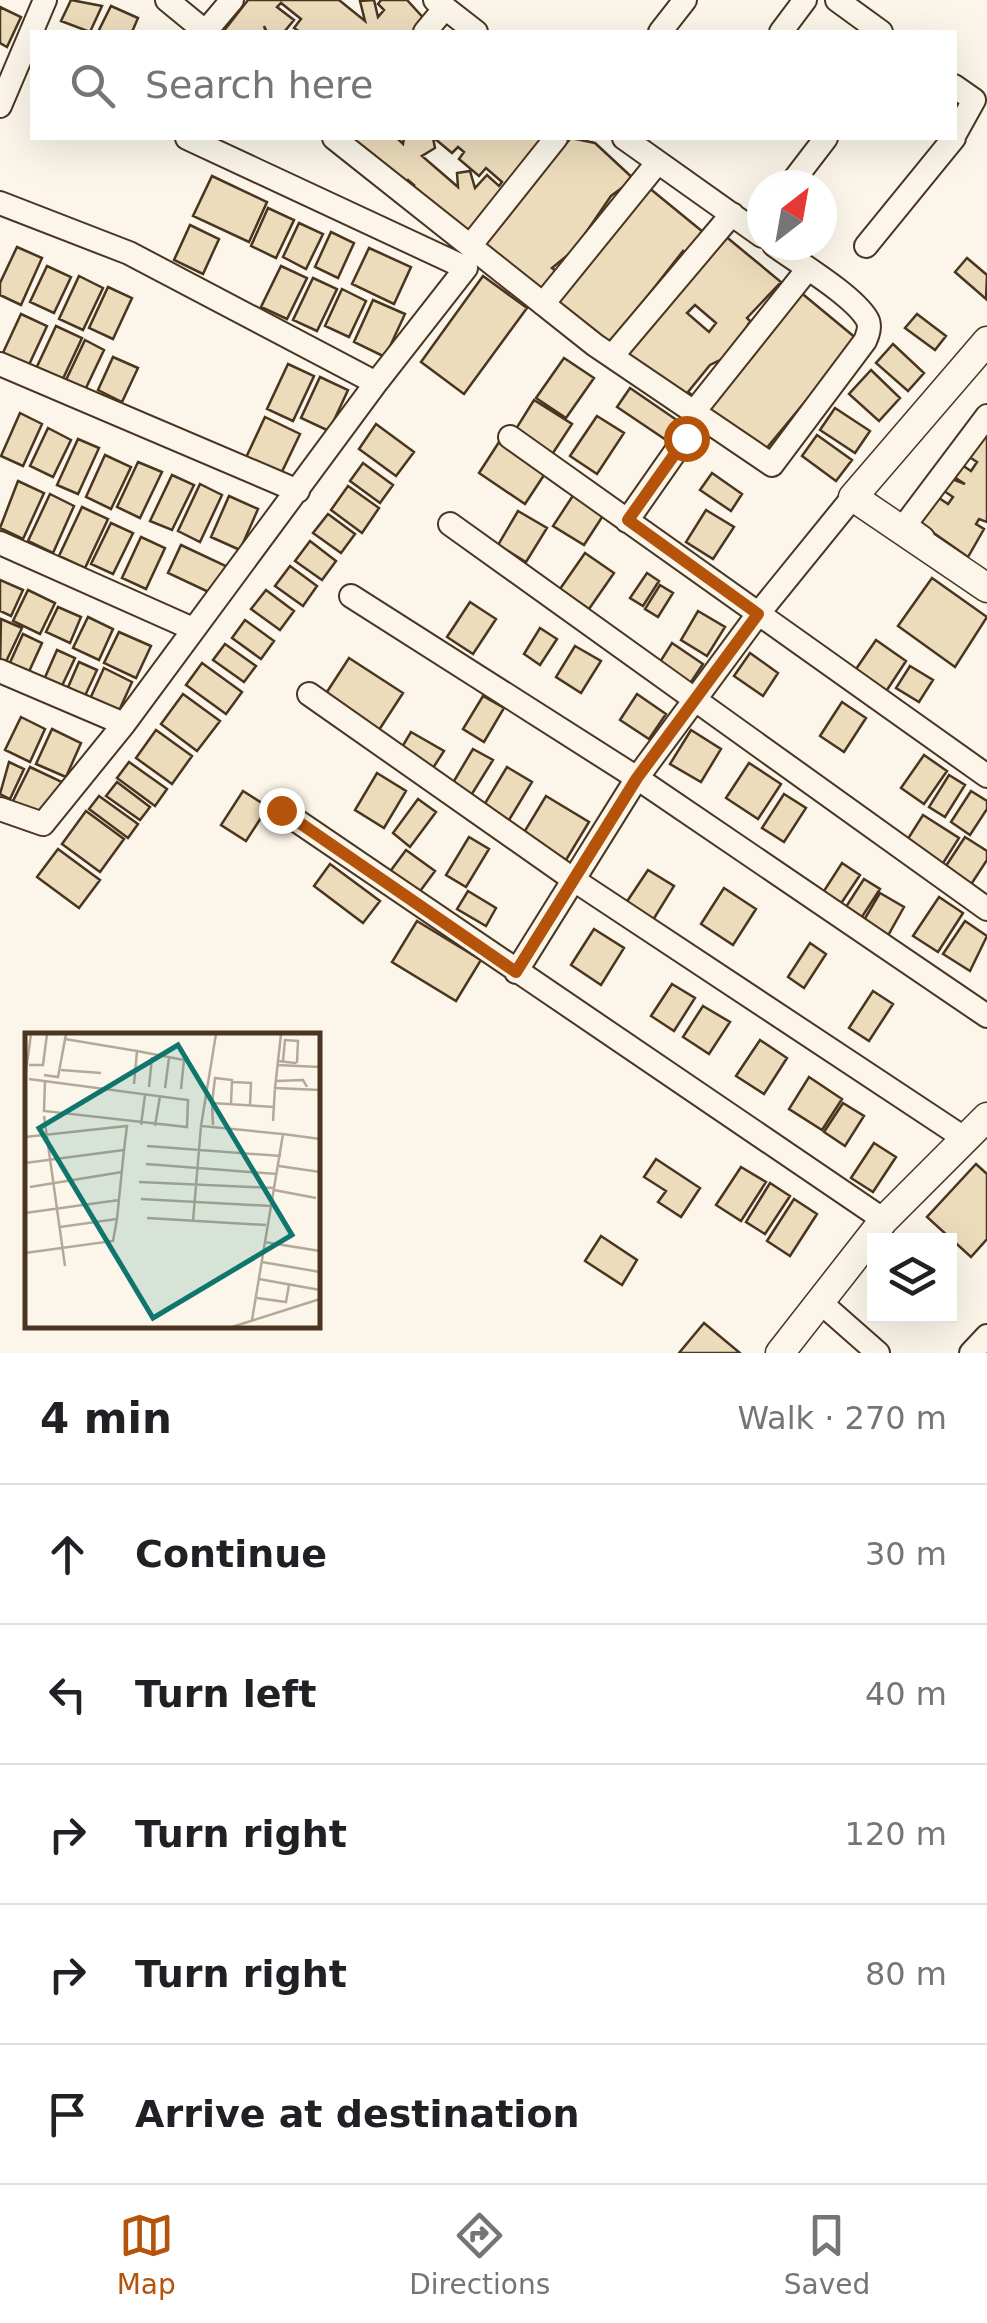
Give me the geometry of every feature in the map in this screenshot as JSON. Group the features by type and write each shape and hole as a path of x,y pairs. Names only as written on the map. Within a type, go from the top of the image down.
{"street":[{"path":"31,30 45,0"},
{"path":"167,0 204,30"},
{"path":"208,30 232,0"},
{"path":"662,30 685,0"},
{"path":"782,30 805,0"},
{"path":"837,0 879,30"},
{"path":"426,30 440,4 473,30"},
{"path":"0,106 30,31"},
{"path":"957,88 974,100 957,131"},
{"path":"0,810 43,824 124,724 466,268 190,140"},
{"path":"339,140 613,356 762,461 778,463 865,341 869,329 868,320 855,306 794,260"},
{"path":"470,246 554,140"},
{"path":"627,140 747,225"},
{"path":"801,170 824,140"},
{"path":"866,246 952,140"},
{"path":"543,304 658,162"},
{"path":"0,203 129,253 376,383"},
{"path":"613,356 732,214"},
{"path":"693,413 807,270"},
{"path":"516,972 637,778 696,696 853,497 987,341"},
{"path":"0,364 298,491"},
{"path":"986,414 905,525 987,580"},
{"path":"510,437 987,776"},
{"path":"628,520 686,438"},
{"path":"853,497 987,588"},
{"path":"450,524 696,696 987,909"},
{"path":"0,543 194,629"},
{"path":"351,596 637,778 987,1016"},
{"path":"0,671 124,724"},
{"path":"309,694 574,880 967,1140"},
{"path":"281,810 884,1220"},
{"path":"780,1353 884,1220 987,1117"},
{"path":"820,1302 878,1353"},
{"path":"971,1353 987,1336"}],"building":[{"path":"71,0 102,6 91,30 61,21"},
{"path":"248,0 339,0 365,21 360,1 374,0 378,17 384,10 378,4 381,0 407,0 428,23 417,30 297,30 294,28 301,19 281,3 277,7 294,20 286,30 266,30 264,26 265,30 225,30"},
{"path":"111,6 138,18 133,30 99,30"},
{"path":"0,7 21,17 7,47 0,43"},
{"path":"352,140 399,140 403,144 404,140 433,140 435,148 422,156 458,187 457,173 470,171 475,188 487,175 499,186 502,182 486,168 479,176 459,159 464,152 458,147 452,153 436,140 547,140 467,235 408,191 414,185 408,180 402,186"},
{"path":"569,140 595,143 637,182 629,192 623,187 611,196 574,250 552,268 556,271 537,295 477,246"},
{"path":"212,176 267,202 249,242 193,216"},
{"path":"648,187 703,232 686,253 683,251 606,349 552,305"},
{"path":"268,208 294,220 276,258 251,246"},
{"path":"299,223 323,234 306,269 283,257"},
{"path":"190,225 219,239 203,274 174,260"},
{"path":"331,232 354,243 338,278 315,267"},
{"path":"724,235 747,254 747,260 754,260 781,282 747,318 750,321 743,334 722,359 710,365 688,392 692,395 685,405 625,356","holes":["695,305 716,323 709,332 687,313"]},
{"path":"17,247 42,258 21,305 0,295 0,283"},
{"path":"369,248 411,267 394,304 352,284"},
{"path":"967,258 987,275 986,299 955,272"},
{"path":"47,266 71,277 54,313 30,302"},
{"path":"281,266 307,278 287,319 261,307"},
{"path":"79,276 103,288 83,330 59,319"},
{"path":"483,276 527,308 464,394 421,362"},
{"path":"313,278 337,289 317,331 293,320"},
{"path":"108,287 132,298 113,339 89,328"},
{"path":"342,289 366,301 349,337 325,326"},
{"path":"799,291 857,339 761,455 703,408"},
{"path":"373,300 405,314 385,357 354,342"},
{"path":"21,314 47,326 27,369 1,357"},
{"path":"917,314 946,336 935,350 905,328"},
{"path":"56,326 82,338 60,385 34,373"},
{"path":"85,340 104,350 85,390 66,380"},
{"path":"893,344 924,373 908,391 876,363"},
{"path":"113,357 138,368 122,402 98,390"},
{"path":"564,358 594,378 566,418 536,398"},
{"path":"288,364 314,376 293,421 267,409"},
{"path":"871,370 900,398 879,421 849,394"},
{"path":"320,377 348,390 329,431 301,418"},
{"path":"630,388 684,425 672,444 617,407"},
{"path":"534,400 572,424 551,456 514,432"},
{"path":"835,408 870,431 855,453 820,430"},
{"path":"20,413 42,424 23,466 1,456"},
{"path":"597,416 624,433 597,474 570,456"},
{"path":"265,417 300,434 278,480 243,464"},
{"path":"376,424 414,452 396,476 359,449"},
{"path":"48,428 71,440 53,477 30,466"},
{"path":"987,430 987,522 979,519 976,524 984,529 968,557 918,522 936,496 948,504 953,497 944,491 952,479 965,484 954,477 962,465 971,471 977,462 965,454"},
{"path":"817,435 852,460 836,481 802,456"},
{"path":"78,439 99,448 78,494 57,485"},
{"path":"501,439 548,469 525,504 479,473"},
{"path":"105,455 131,467 111,509 86,497"},
{"path":"138,462 162,472 140,518 117,507"},
{"path":"363,463 393,485 380,503 350,481"},
{"path":"712,473 742,494 731,511 700,490"},
{"path":"172,475 194,485 172,530 150,521"},
{"path":"18,481 44,493 23,539 0,528"},
{"path":"200,484 222,495 200,542 178,531"},
{"path":"348,486 379,508 362,533 331,510"},
{"path":"576,491 606,511 584,545 553,526"},
{"path":"50,494 74,506 53,553 28,541"},
{"path":"229,496 258,509 240,550 211,537"},
{"path":"82,507 108,519 85,568 59,556"},
{"path":"706,510 734,527 713,559 686,542"},
{"path":"518,511 547,528 526,562 498,545"},
{"path":"328,514 355,534 341,553 313,533"},
{"path":"111,523 133,533 113,574 91,564"},
{"path":"141,537 165,548 146,589 122,578"},
{"path":"310,541 336,561 322,580 295,561"},
{"path":"181,545 228,567 215,595 168,573"},
{"path":"585,553 614,573 589,609 560,589"},
{"path":"290,566 317,586 303,606 275,586"},
{"path":"647,573 659,581 643,606 630,598"},
{"path":"932,578 987,617 955,667 898,626"},
{"path":"0,580 23,590 11,616 0,611"},
{"path":"660,585 673,593 658,617 645,609"},
{"path":"28,590 55,603 40,634 13,621"},
{"path":"266,590 294,611 280,630 251,609"},
{"path":"470,602 496,619 473,654 447,637"},
{"path":"58,607 81,617 70,643 46,632"},
{"path":"698,611 725,627 707,656 681,640"},
{"path":"88,617 113,629 99,660 73,648"},
{"path":"1,619 22,628 2,670 0,668"},
{"path":"245,620 274,641 261,659 232,638"},
{"path":"540,628 557,639 540,665 524,654"},
{"path":"119,632 151,646 136,678 104,663"},
{"path":"23,634 42,643 27,676 8,667"},
{"path":"876,640 906,661 885,693 854,672"},
{"path":"672,643 703,664 689,685 658,665"},
{"path":"225,644 256,666 244,682 213,660"},
{"path":"575,646 601,661 581,693 556,677"},
{"path":"57,650 75,658 60,690 43,682"},
{"path":"750,653 778,673 763,696 734,676"},
{"path":"349,658 403,693 379,730 325,695"},
{"path":"79,662 97,670 83,700 66,692"},
{"path":"202,663 242,692 226,714 186,685"},
{"path":"910,666 933,680 919,702 896,688"},
{"path":"104,668 132,682 118,713 90,699"},
{"path":"183,694 220,721 197,751 161,724"},
{"path":"637,694 666,714 649,739 620,720"},
{"path":"483,696 504,708 484,742 463,729"},
{"path":"842,702 866,718 844,752 820,736"},
{"path":"21,717 45,729 30,762 5,750"},
{"path":"52,729 81,743 66,777 36,764"},
{"path":"156,730 192,756 172,784 136,758"},
{"path":"691,730 721,749 701,782 670,764"},
{"path":"411,732 444,751 431,771 399,752"},
{"path":"473,749 493,760 470,797 451,786"},
{"path":"924,755 947,771 924,804 901,788"},
{"path":"9,762 24,769 10,799 0,794"},
{"path":"129,762 167,789 155,806 117,778"},
{"path":"749,763 781,784 758,819 726,798"},
{"path":"30,767 62,782 44,818 12,803"},
{"path":"507,767 532,782 509,820 484,805"},
{"path":"377,773 406,791 384,828 355,810"},
{"path":"949,775 965,785 945,817 929,807"},
{"path":"117,782 150,807 140,820 106,796"},
{"path":"243,791 268,807 246,841 221,825"},
{"path":"971,791 987,801 987,809 970,835 951,822"},
{"path":"784,794 806,808 784,842 762,828"},
{"path":"99,796 138,824 128,838 89,809"},
{"path":"546,796 589,822 566,860 523,834"},
{"path":"418,799 436,812 410,847 393,833"},
{"path":"86,811 124,839 100,872 62,844"},
{"path":"923,815 959,838 940,868 904,845"},
{"path":"469,837 489,849 466,887 446,875"},
{"path":"965,837 987,851 987,860 968,889 942,872"},
{"path":"58,849 100,880 79,908 37,877"},
{"path":"406,850 435,871 415,898 386,877"},
{"path":"842,863 860,875 840,905 822,894"},
{"path":"330,864 380,901 363,923 314,886"},
{"path":"648,870 674,886 653,920 626,903"},
{"path":"864,879 880,889 858,923 842,913"},
{"path":"724,888 756,909 733,945 701,924"},
{"path":"468,891 496,908 486,926 457,909"},
{"path":"880,893 904,907 886,939 861,925"},
{"path":"939,897 963,913 938,952 913,936"},
{"path":"417,921 481,960 456,1001 392,962"},
{"path":"965,921 987,936 970,971 943,954"},
{"path":"594,929 624,948 601,985 571,965"},
{"path":"810,943 826,954 804,988 788,977"},
{"path":"672,984 695,998 674,1031 651,1016"},
{"path":"873,991 893,1004 869,1041 849,1028"},
{"path":"703,1006 730,1022 709,1054 683,1037"},
{"path":"760,1040 787,1058 764,1094 736,1076"},
{"path":"809,1077 842,1099 822,1130 789,1109"},
{"path":"843,1103 864,1116 845,1146 824,1132"},
{"path":"874,1143 896,1157 873,1192 851,1178"},
{"path":"656,1159 700,1188 681,1217 658,1202 666,1191 644,1177"},
{"path":"976,1164 987,1174 987,1239 971,1257 957,1244 957,1233 945,1233 927,1217"},
{"path":"741,1167 766,1182 741,1221 716,1205"},
{"path":"770,1183 790,1196 765,1234 746,1222"},
{"path":"794,1199 817,1214 790,1256 767,1241"},
{"path":"601,1236 637,1260 622,1285 585,1261"},
{"path":"704,1323 740,1353 679,1353"}],"route":[{"path":"281,810 516,972 637,778 758,614 628,520 686,438"}]}
